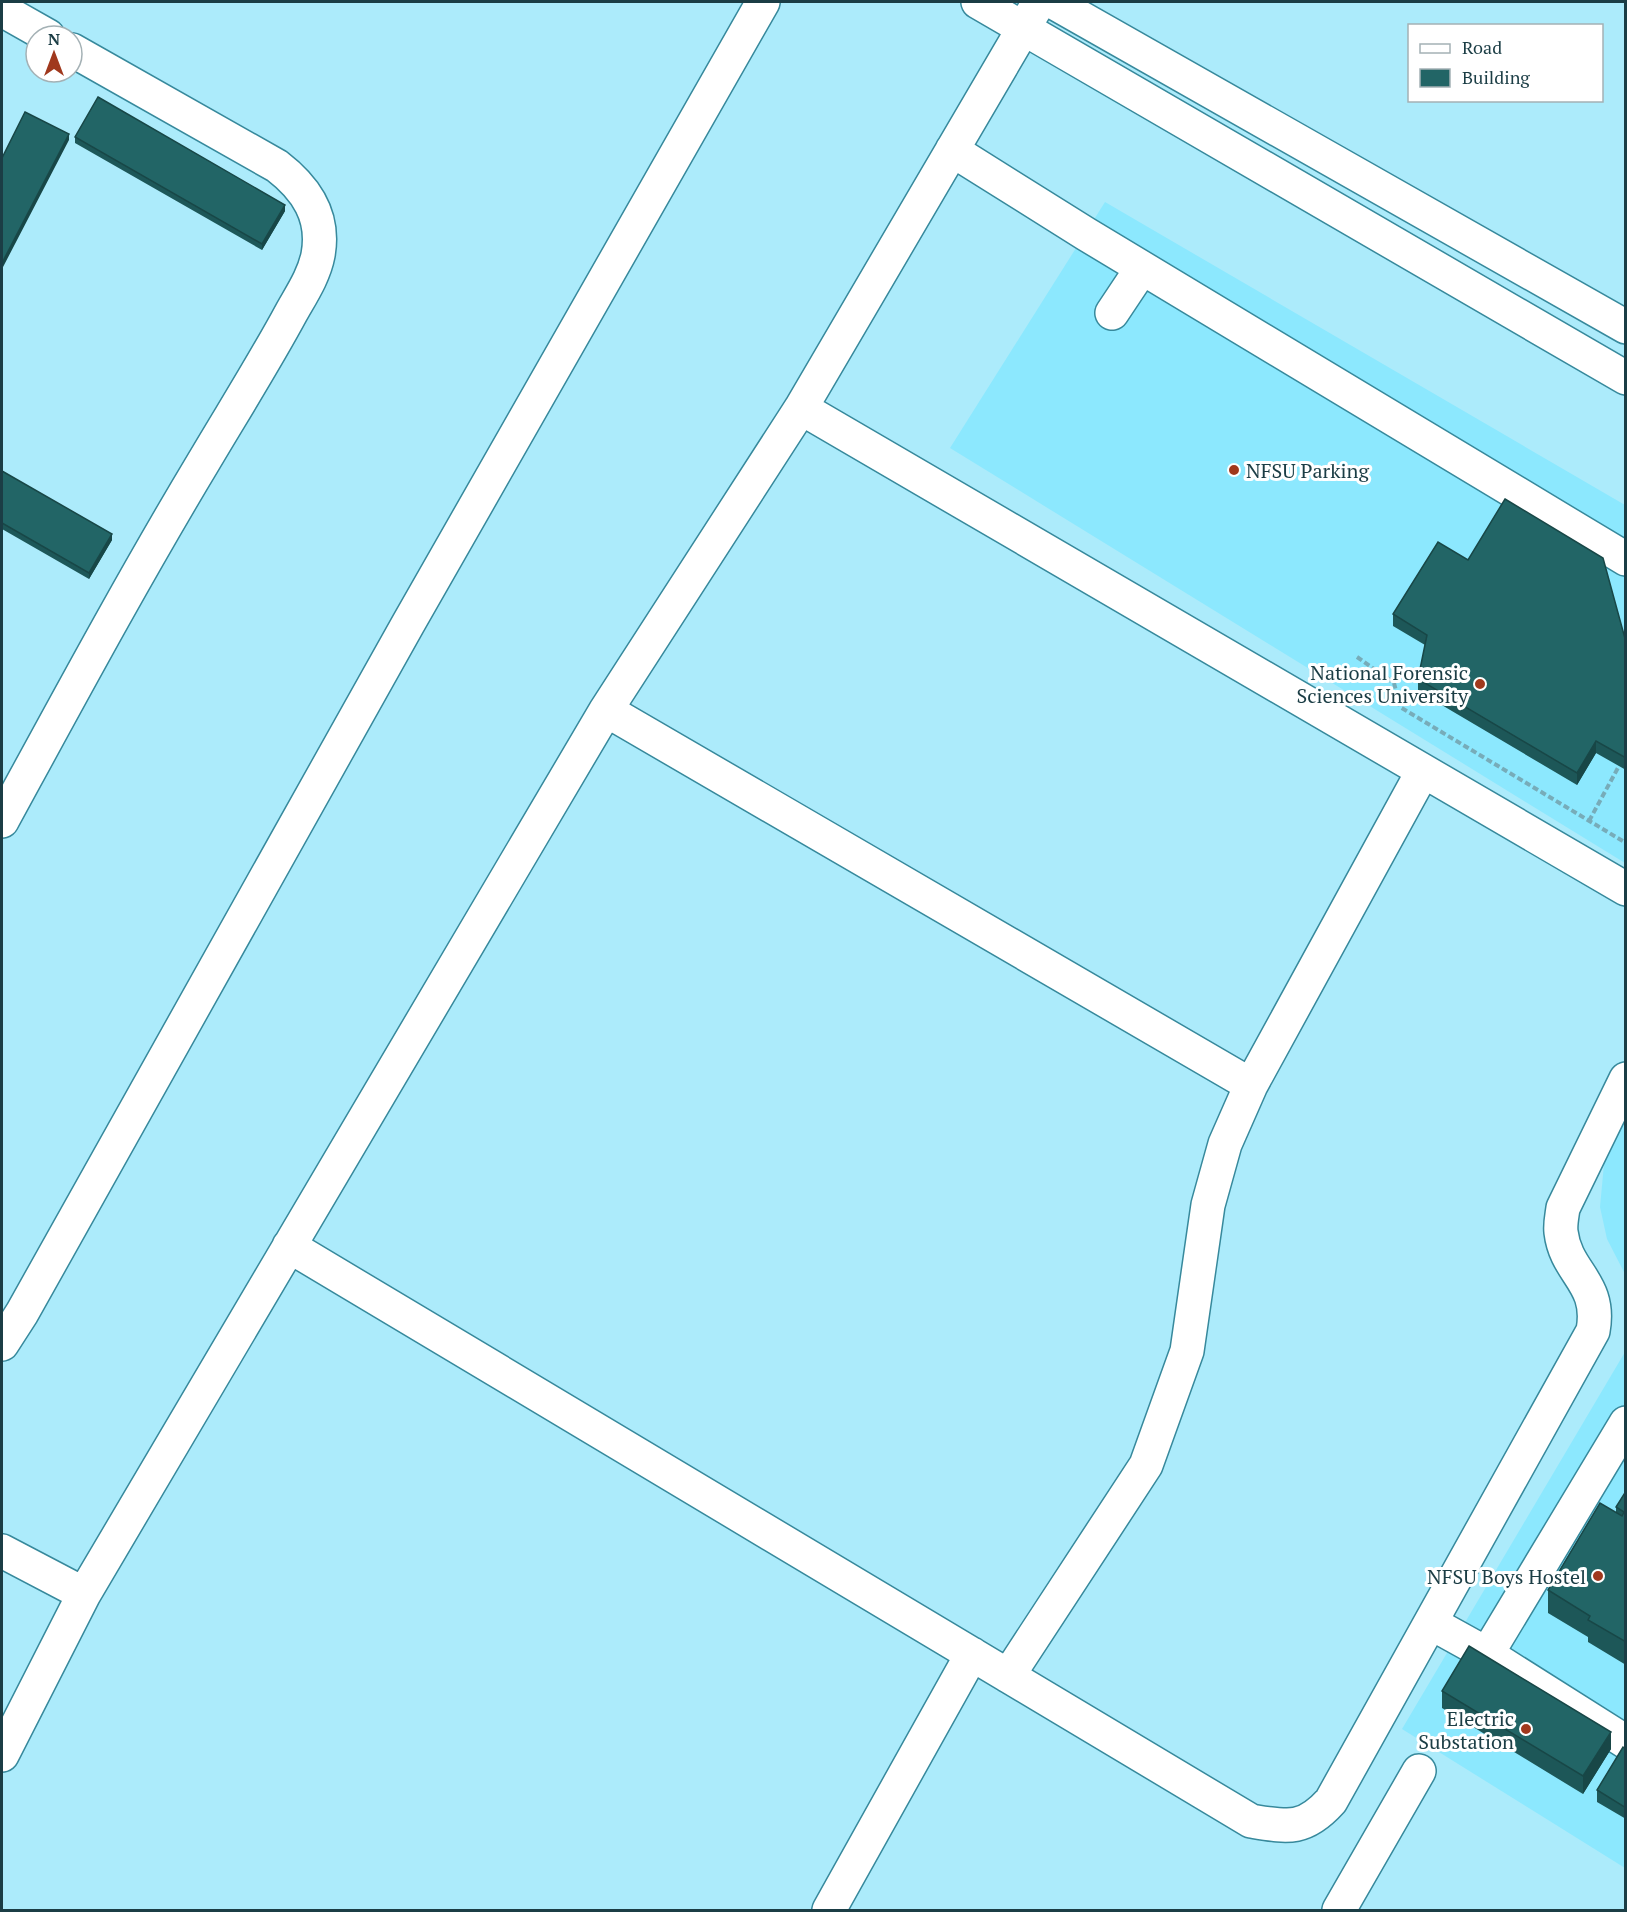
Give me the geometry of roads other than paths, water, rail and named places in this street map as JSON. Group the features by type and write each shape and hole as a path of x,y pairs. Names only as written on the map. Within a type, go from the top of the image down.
{"street":[{"path":"2,1344 22,1313 414,614 763,2"},
{"path":"978,2 1031,15 1626,378"},
{"path":"1053,2 1626,327"},
{"path":"2,10 27,24"},
{"path":"2,1755 84,1594 606,711 801,408 1031,15"},
{"path":"2,821 159,536 280,335 312,275 318,254 312,205 298,182 278,166 84,57"},
{"path":"952,150 1142,268 1626,559"},
{"path":"1113,313 1142,268"},
{"path":"801,408 1626,889"},
{"path":"606,711 1251,1085"},
{"path":"1008,1676 1146,1465 1187,1351 1208,1205 1225,1144 1251,1085 1423,771"},
{"path":"290,1246 1251,1821 1299,1826 1316,1817 1330,1801 1444,1630 1593,1331 1596,1313 1594,1299 1565,1249 1560,1230 1563,1208 1626,1079"},
{"path":"1487,1654 1626,1423"},
{"path":"2,1551 84,1594"},
{"path":"1444,1630 1487,1654 1626,1742"},
{"path":"829,1911 972,1654"},
{"path":"1339,1911 1419,1771"}],"place":[{"name":"NFSU Parking","path":"1234,470"},
{"name":"National Forensic Sciences University","path":"1480,684"},
{"name":"NFSU Boys Hostel","path":"1598,1576"},
{"name":"Electric Substation","path":"1526,1729"}]}
